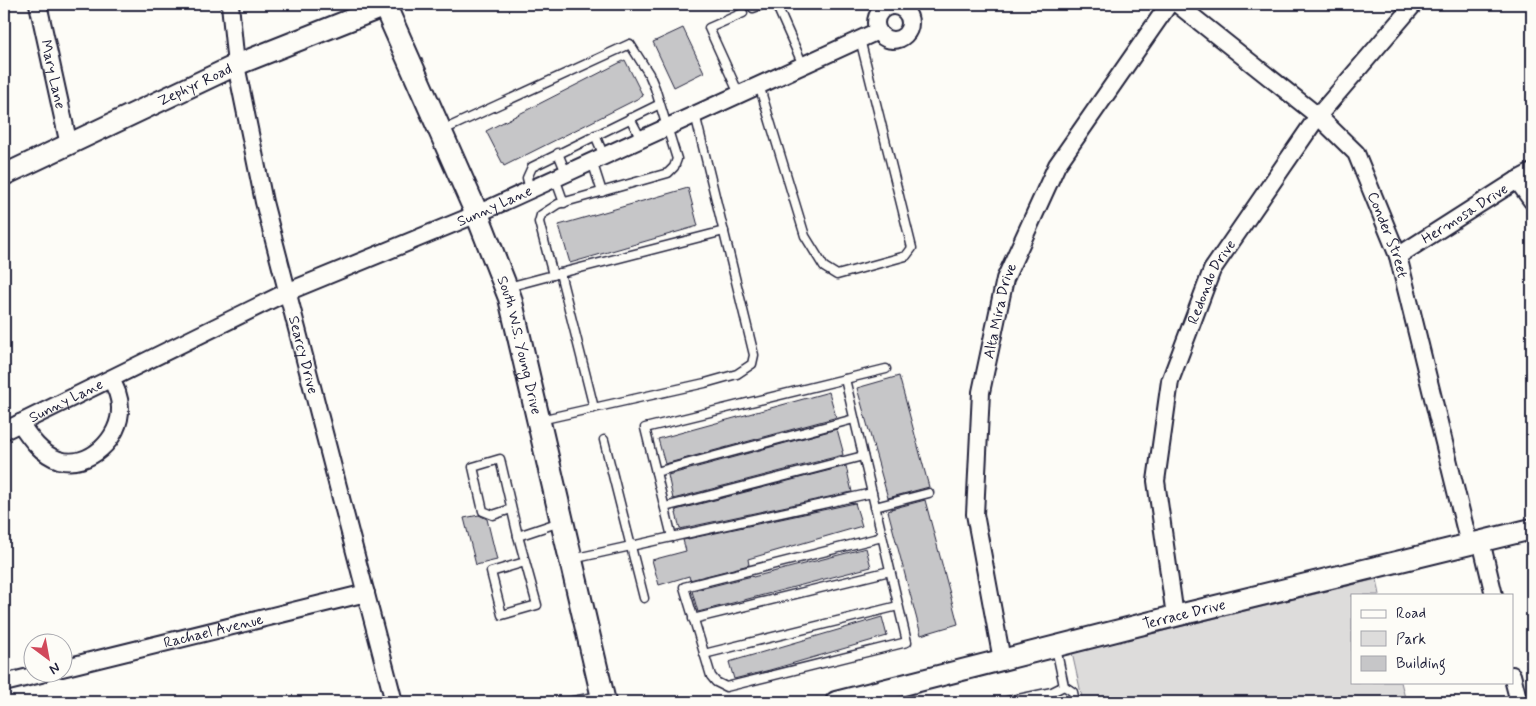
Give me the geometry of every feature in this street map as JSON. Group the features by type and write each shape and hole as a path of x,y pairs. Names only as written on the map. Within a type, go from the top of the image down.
{"main road":[{"name":"South W.S. Young Drive","path":"386,4 477,214 510,298 603,699"}],"street":[{"name":"Mary Lane","path":"38,4 69,144"},
{"name":"Searcy Drive","path":"230,4 236,65 264,202 394,702"},
{"name":"Zephyr Road","path":"4,175 236,65 386,4"},
{"name":"Alta Mira Drive","path":"1002,660 975,514 981,392 1005,279 1057,164 1169,4"},
{"name":"Conder Street","path":"1177,4 1318,116 1356,153 1398,256 1475,543 1494,594"},
{"name":"Redondo Drive","path":"1175,616 1156,481 1170,381 1212,270 1318,116 1414,4"},
{"name":"Sunny Lane","path":"4,432 287,292 477,214 878,31"},
{"name":"Hermosa Drive","path":"1398,256 1532,172"},
{"path":"1517,180 1532,201"},
{"name":"Sunny Lane","path":"20,424 32,441 58,460 72,461 87,458 107,444 119,422 118,395 111,379"},
{"name":"Terrace Drive","path":"836,702 1175,616 1532,529"},
{"name":"Rachael Avenue","path":"72,666 366,593"},
{"path":"4,683 22,679"},
{"path":"1514,684 1518,702"}],"lane":[{"path":"753,8 764,4"},
{"path":"776,4 803,65"},
{"path":"739,94 709,28 743,13"},
{"path":"759,85 805,236 824,267 837,275 906,256 912,248 860,39"},
{"path":"440,131 630,44 649,74 677,159 674,167 668,172 558,204 541,215 539,222 556,274 594,408"},
{"path":"530,189 527,178 532,166 660,104"},
{"path":"538,420 737,374 752,364 754,355 695,114"},
{"path":"630,118 641,139"},
{"path":"595,135 602,192"},
{"path":"558,153 564,202"},
{"path":"506,288 724,231"},
{"path":"672,537 644,428 886,369"},
{"path":"845,379 907,642 726,687 716,682 710,676 684,587 882,537"},
{"path":"656,472 854,419"},
{"path":"604,440 644,598"},
{"path":"665,507 863,456"},
{"path":"511,509 493,515 483,512 473,467 500,459 536,605 502,615 491,572 525,562"},
{"path":"570,560 872,493"},
{"path":"875,507 929,493"},
{"path":"518,536 562,522"},
{"path":"694,619 890,571"},
{"path":"704,654 898,606"},
{"path":"1055,646 1064,686 1073,692 1075,702"},
{"path":"1003,702 1052,692 1064,686"},
{"path":"568,702 603,699"}],"green space":[{"path":"1377,579 1380,594 1351,594 1351,684 1402,684 1406,702 1083,702 1072,653"}],"building":[{"path":"683,28 704,72 674,87 653,42"},
{"path":"625,60 643,96 504,166 486,131"},
{"path":"688,188 698,226 570,263 559,225"},
{"path":"899,376 929,487 888,498 857,388"},
{"path":"829,392 836,417 834,418 665,464 658,439"},
{"path":"837,429 843,455 673,499 668,475"},
{"path":"846,466 852,492 680,529 676,510"},
{"path":"925,500 958,624 921,635 888,511"},
{"path":"855,503 862,526 748,559 749,565 690,580 689,576 659,585 652,560 686,551 683,540"},
{"path":"479,515 487,519 497,560 476,565 464,518"},
{"path":"866,548 871,567 698,612 692,591"},
{"path":"882,617 887,636 734,679 729,662"}]}
